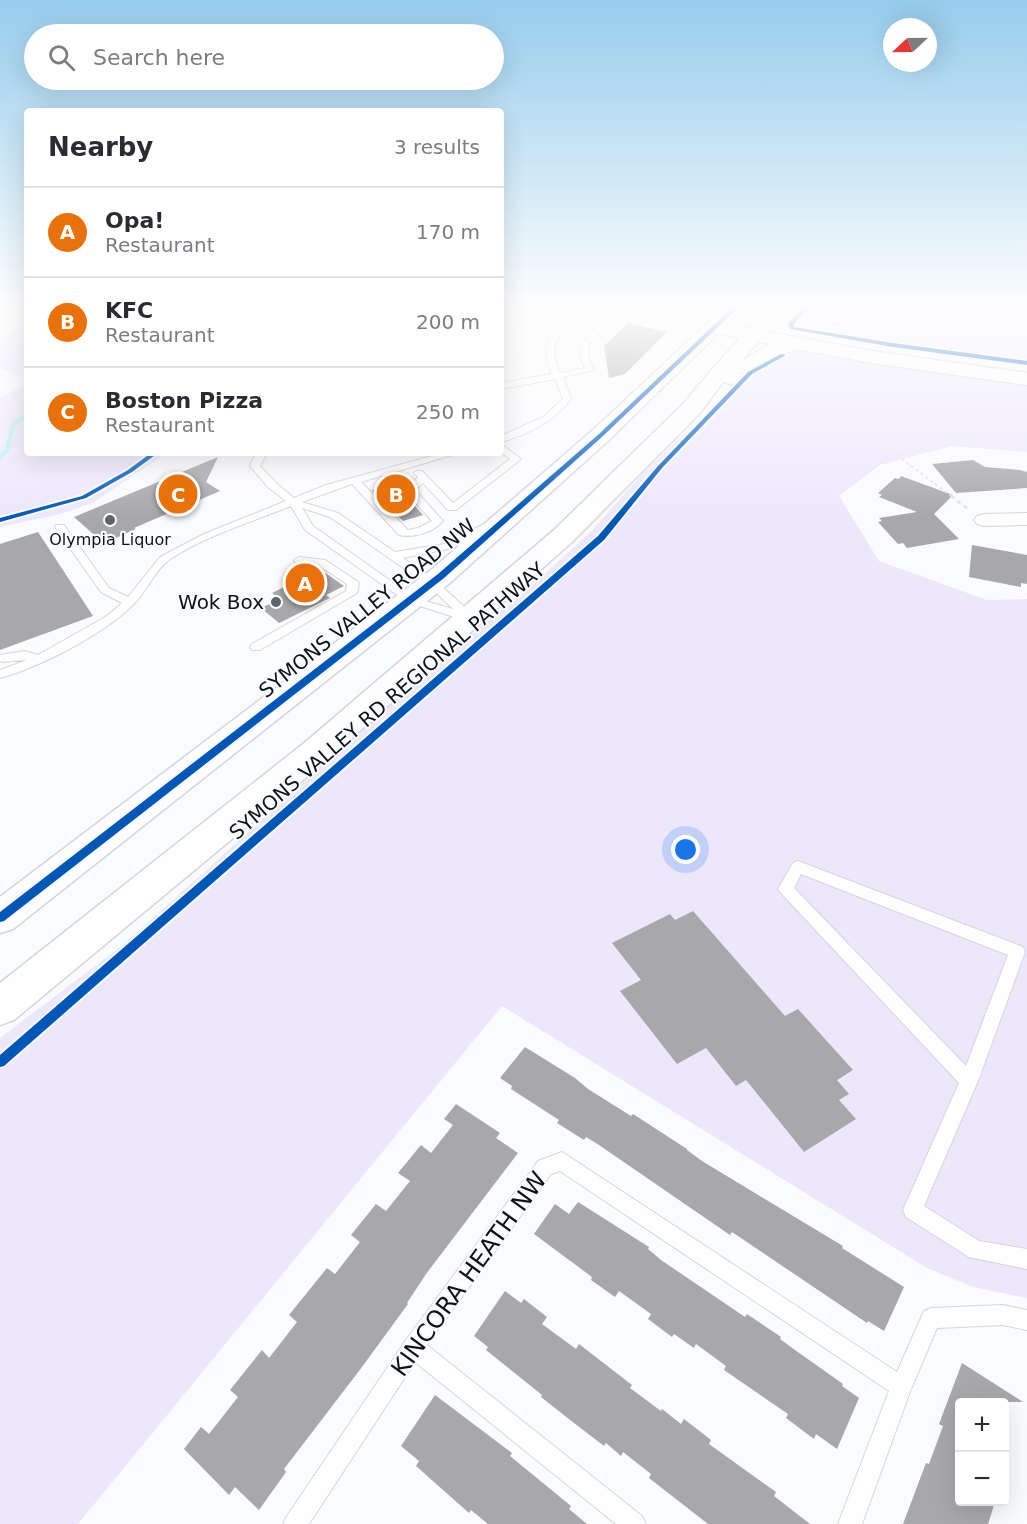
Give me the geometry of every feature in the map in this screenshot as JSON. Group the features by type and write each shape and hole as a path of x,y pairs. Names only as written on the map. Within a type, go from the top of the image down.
{"main road":[{"name":"SYMONS VALLEY ROAD NW","path":"0,918 422,591 601,435 664,376"},
{"path":"0,1007 306,759 563,536 692,408 718,376"},
{"path":"692,408 736,376"},
{"path":"1008,376 1027,379"}],"street":[{"path":"984,520 1027,519"}],"lane":[{"path":"504,385 551,376"},
{"path":"504,438 531,429 558,412 567,399 565,387 558,376"},
{"path":"354,480 402,533 408,533 431,527 516,459 504,449"},
{"path":"259,456 255,466 293,502 309,528 468,617"},
{"path":"0,674 40,659 111,619 130,602 164,559 208,536 354,480 443,456"},
{"path":"411,465 452,508"},
{"path":"423,478 409,490 438,521"},
{"path":"293,502 334,515 392,556 422,591 468,617"},
{"path":"392,556 425,552 448,546 511,514"},
{"path":"60,527 105,590 130,602"},
{"path":"256,646 351,593 353,584 321,562 299,560"},
{"path":"3,658 25,655 40,659"},
{"path":"969,1081 786,890 798,867 1017,952 969,1081 913,1210 976,1250 1027,1259"},
{"name":"KINCORA HEATH NW","path":"295,1524 413,1347 545,1167 562,1161 901,1387"},
{"path":"850,1524 901,1387 931,1318 1003,1315 1027,1320"},
{"path":"413,1347 634,1524"}],"path":[{"path":"887,448 984,520"}],"shaded area":[{"path":"744,376 981,376 1027,383 1027,452 952,446 880,465 839,496 879,561 987,600 1027,599 1027,1298 973,1287 927,1268 502,1006 78,1524 0,1524 0,1038 124,944 441,659 524,592 591,532 641,475"},
{"path":"24,382 24,456 162,456 93,503 60,514 0,527 0,397 22,387"}],"building":[{"path":"218,457 206,482 220,491 116,538 113,535 101,541 74,517"},
{"path":"973,460 985,467 1027,472 1027,488 956,493 932,464"},
{"path":"901,476 953,495 934,514 959,539 907,548 903,543 898,544 878,522 882,521 879,518 917,512 879,497 882,495 878,493 895,478 899,479"},
{"path":"396,484 423,515 403,521 372,490"},
{"path":"38,532 93,616 0,650 0,544"},
{"path":"972,545 1027,555 1027,584 1021,583 1021,587 969,577"},
{"path":"311,566 317,567 344,586 326,595 330,598 279,623 261,608 280,599 272,593 302,578 296,574"},
{"path":"693,911 785,1016 798,1009 853,1070 837,1080 849,1094 839,1100 856,1119 804,1152 746,1080 736,1086 706,1048 677,1064 620,991 641,980 612,943 670,914 675,920"},
{"path":"525,1047 631,1116 633,1114 702,1161 843,1246 842,1248 904,1287 884,1331 868,1321 867,1323 732,1232 730,1235 599,1145 586,1137 584,1140 557,1123 559,1120 511,1089 512,1086 500,1078"},
{"path":"456,1104 500,1133 496,1138 518,1153 426,1274 408,1304 362,1367 284,1469 286,1472 259,1510 235,1487 229,1495 184,1449 201,1427 209,1434 238,1397 230,1390 262,1350 269,1358 297,1322 289,1315 327,1268 335,1274 360,1242 351,1235 376,1204 386,1211 410,1181 398,1173 421,1145 431,1153 453,1125 444,1119"},
{"path":"578,1202 649,1247 648,1249 661,1260 745,1317 747,1314 781,1337 780,1339 859,1398 837,1449 816,1434 814,1439 786,1418 788,1414 724,1370 726,1366 696,1344 694,1348 674,1334 672,1337 648,1319 651,1314 619,1291 615,1297 534,1234 555,1204 569,1214"},
{"path":"505,1291 521,1303 524,1299 547,1317 542,1324 576,1349 579,1344 632,1385 630,1388 661,1411 662,1409 681,1424 684,1419 711,1440 709,1444 776,1492 774,1496 810,1524 708,1524 649,1478 651,1474 623,1452 621,1456 606,1443 604,1446 541,1397 542,1395 486,1350 488,1347 474,1336"},
{"path":"962,1363 1023,1402 1009,1402 1009,1398 955,1398 955,1506 994,1506 988,1524 903,1524 943,1426 939,1424"},
{"path":"435,1395 512,1453 510,1456 571,1506 569,1509 587,1524 488,1524 471,1510 469,1513 416,1466 419,1461 401,1446"}],"waterway":[{"path":"0,457 7,450 13,425 24,417"}],"cycle path":[{"path":"0,918 441,576 601,435 663,376"},
{"name":"SYMONS VALLEY RD REGIONAL PATHWAY","path":"0,1062 601,538 660,467 747,376"},
{"path":"0,520 84,497 130,471 151,456"}],"place":[{"name":"Boston Pizza","path":"178,494"},
{"name":"KFC","path":"396,494"},
{"name":"Olympia Liquor","path":"110,520"},
{"name":"Opa!","path":"305,583"},
{"name":"Wok Box","path":"276,602"}]}
